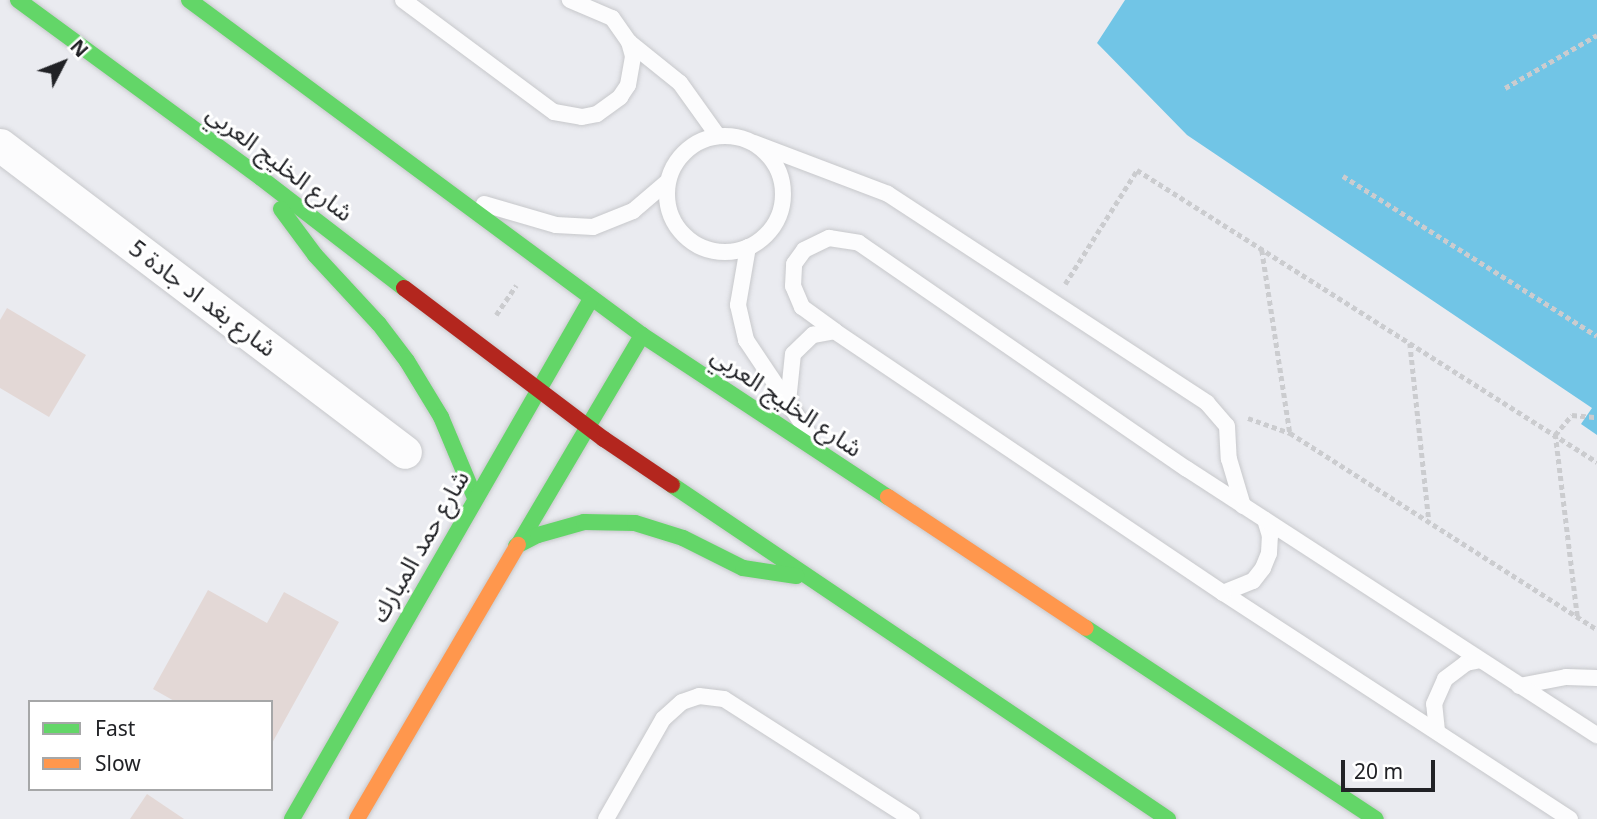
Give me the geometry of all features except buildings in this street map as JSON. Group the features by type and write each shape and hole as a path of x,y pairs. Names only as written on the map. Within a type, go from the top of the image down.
{"main road":[{"name":"شارع الخليج العربي","path":"18,0 261,178 588,427 804,576 1168,819"},
{"name":"شارع الخليج العربي","path":"189,0 444,192 642,335 1376,819"},
{"path":"261,178 286,218 315,255 379,324 407,361 441,417 475,498"},
{"name":"شارع حمد المبارك","path":"292,819 591,299"},
{"path":"357,819 642,335"},
{"path":"516,546 538,534 584,522 635,523 683,538 743,568 804,576"},
{"path":"1109,781 1122,809"}],"street":[{"name":"شارع بغد اد جادة 5","path":"0,145 405,452"}],"lane":[{"path":"403,0 541,104 567,116 597,114 620,97 632,70 629,41"},
{"path":"569,0 603,5 629,41 680,83 718,136"},
{"path":"754,143 768,155 778,170 783,188 782,206 775,223 764,238 731,252 713,251 695,244 681,233 671,218 666,200 667,181 674,164 685,150 700,140 737,136 888,194 1207,403 1227,426 1229,459 1243,506"},
{"path":"444,192 575,228 593,227 616,220 633,211 667,181"},
{"path":"1570,819 1223,593 835,331 803,307 793,286 794,264 804,250 829,238 845,239 869,249 1243,506 1597,735"},
{"path":"748,247 740,286 740,319 746,340 825,456"},
{"path":"788,402 793,354 813,335 835,331"},
{"path":"1223,593 1253,581 1263,568 1269,553 1270,536 1265,520"},
{"path":"1437,731 1434,704 1445,679 1466,663 1480,660"},
{"path":"1519,687 1566,677 1597,678"},
{"path":"606,819 663,719 682,702 699,696 724,699 912,819"}],"path":[{"path":"1505,88 1597,36"},
{"path":"1054,302 1137,170 1597,462"},
{"path":"1343,176 1597,336"},
{"path":"1262,249 1290,433"},
{"path":"1410,343 1429,522"},
{"path":"1207,403 1290,433 1597,629"},
{"path":"1577,616 1555,435 1572,415 1597,417"}],"water":[{"path":"1125,0 1597,0 1597,435 1581,424 1592,408 1187,135 1097,43"}],"traffic: fast":[{"path":"18,0 261,178 404,288"},
{"path":"189,0 642,335 888,497"},
{"path":"281,209 315,255 379,324 407,361 441,417 475,498"},
{"path":"292,819 591,299"},
{"path":"518,545 642,335"},
{"path":"672,485 1168,819"},
{"path":"516,546 538,535 584,522 635,523 683,538 743,568 796,576"},
{"path":"1086,628 1376,819"}],"traffic: slow":[{"path":"888,497 1086,628"},
{"path":"357,819 518,545"}],"traffic: jam":[{"path":"404,288 604,439 672,485"}]}
